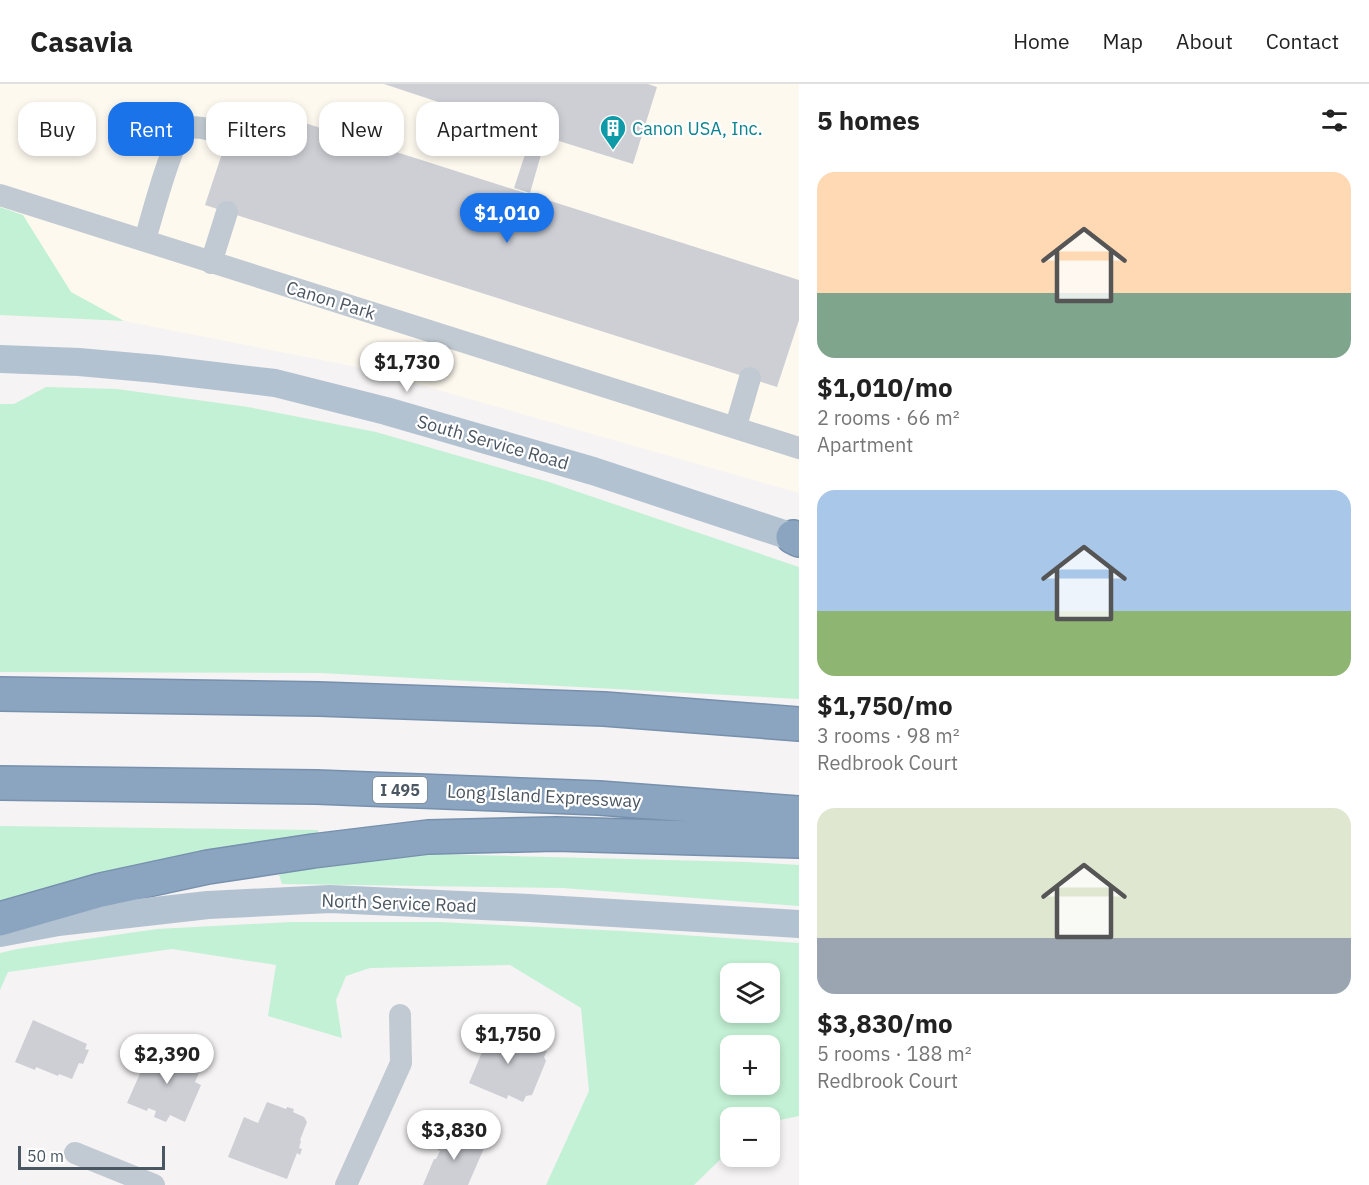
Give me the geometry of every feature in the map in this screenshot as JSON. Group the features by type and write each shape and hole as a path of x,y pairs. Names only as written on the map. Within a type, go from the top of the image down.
{"highway":[{"path":"0,694 319,699 604,709 799,724"},
{"name":"Long Island Expressway","path":"0,783 316,787 599,798 799,813"},
{"path":"0,919 101,890 208,867 313,850 428,837 556,834 799,841"}],"main road":[{"name":"South Service Road","path":"0,359 79,362 275,383 386,411 593,471 797,539"},
{"name":"North Service Road","path":"0,933 58,922 208,905 330,899 799,924"}],"street":[{"path":"145,240 174,145 184,131 198,127 206,129"},
{"name":"Canon Park","path":"0,195 736,426 799,448"},
{"path":"211,263 227,212"},
{"path":"736,426 750,378"},
{"path":"346,1185 401,1063 400,1015"},
{"path":"75,1153 154,1185"}],"shaded area":[{"path":"0,84 799,84 799,493 357,367 124,321 0,315"}],"green space":[{"path":"0,207 23,215 71,292 124,321 0,315"},
{"path":"46,387 117,389 248,407 376,432 549,482 799,567 799,699 320,673 0,672 0,404 14,404"},
{"path":"0,826 318,830 317,838 0,905"},
{"path":"430,854 799,865 799,906 563,888 282,884 279,875 296,869 333,862"},
{"path":"292,922 439,922 799,943 799,1116 780,1120 780,1107 720,1107 720,1160 694,1185 546,1185 589,1091 581,1008 510,965 370,968 346,976 336,1000 342,1038 268,1016 276,965 172,949 8,972 0,990 0,953 157,929"}],"building":[{"name":"Canon USA, Inc.","path":"384,84 648,84 657,87 633,164 559,141 559,102 438,102"},
{"path":"307,124 319,127 319,156 404,154 799,280 799,320 777,387 205,205 221,156 307,156"},
{"name":"Canon USA, Inc.","path":"524,156 541,156 530,193 514,188"},
{"path":"33,1020 87,1044 85,1049 89,1050 83,1064 79,1063 72,1079 36,1067 35,1070 15,1062"},
{"path":"490,1024 533,1042 532,1045 547,1051 544,1057 546,1061 532,1095 526,1096 523,1102 508,1095 507,1099 469,1083 485,1045 482,1043"},
{"path":"156,1048 165,1052 167,1048 203,1064 195,1082 201,1085 185,1122 170,1115 166,1122 154,1117 156,1111 148,1108 147,1111 127,1103 146,1060 150,1062"},
{"path":"267,1102 286,1109 287,1107 294,1109 293,1112 304,1117 307,1122 300,1140 299,1148 302,1149 300,1155 297,1153 287,1179 228,1157 244,1117 258,1123"},
{"path":"444,1129 485,1146 468,1185 423,1185 440,1151 436,1149"}],"place":[{"name":"Canon USA, Inc.","path":"613,151"}]}
